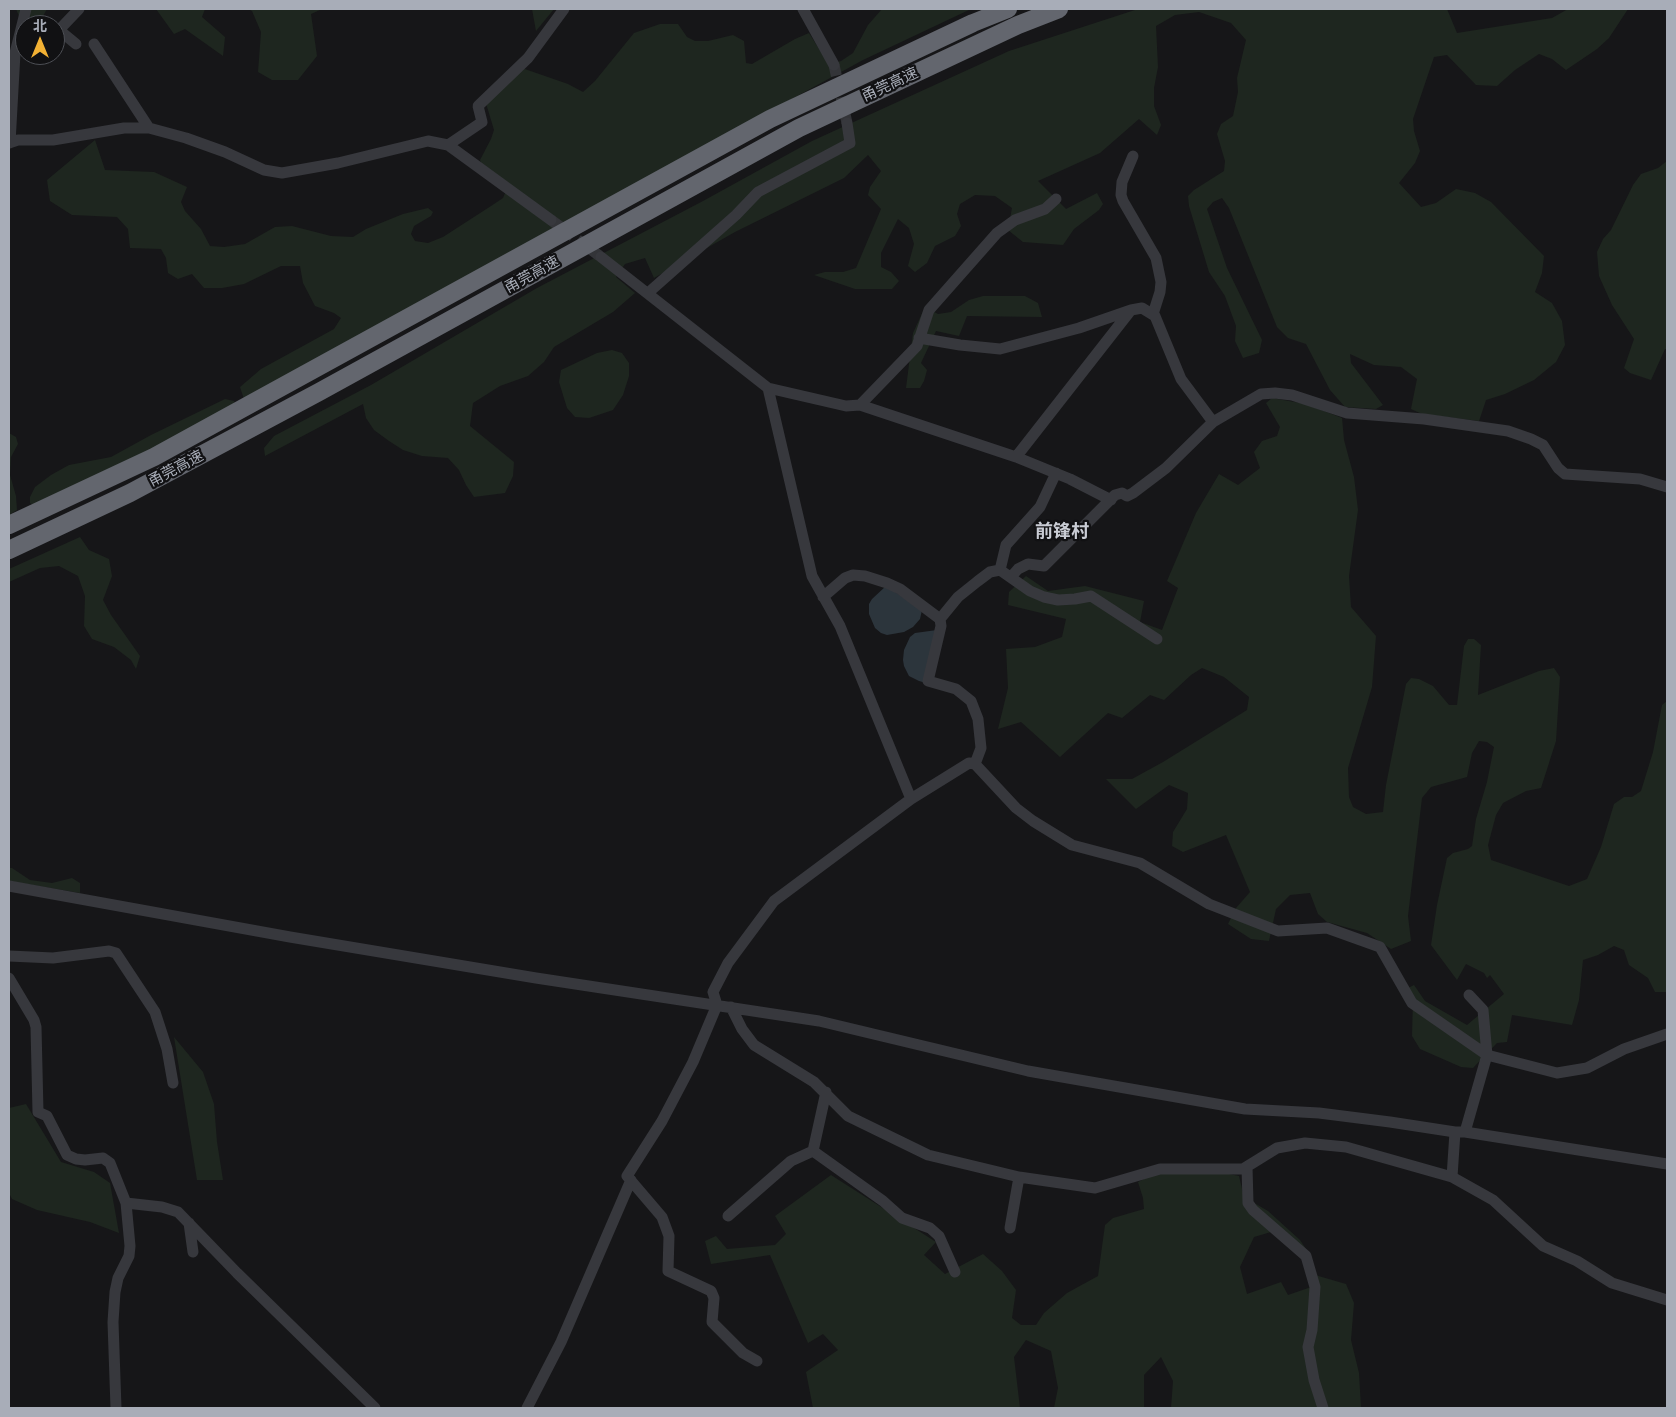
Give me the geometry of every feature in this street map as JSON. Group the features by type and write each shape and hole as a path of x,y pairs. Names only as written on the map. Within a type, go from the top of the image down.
{"highway":[{"name":"甬莞高速","path":"9,525 154,457 770,119 972,23 1008,9"},
{"name":"甬莞高速","path":"9,550 130,493 310,397 799,128 1018,26 1059,9"}],"street":[{"path":"65,23 79,9"},
{"path":"448,145 482,122 478,106 528,58 564,9"},
{"path":"804,9 834,65"},
{"path":"65,36 76,44"},
{"path":"94,44 149,128"},
{"path":"15,53 9,143 18,140 53,140 124,128 149,128 186,138 225,152 264,170 282,173 338,163 428,141 448,145 551,220"},
{"path":"648,294 729,222 758,192 850,143 847,123"},
{"path":"1133,156 1122,182 1121,194 1122,201 1156,258 1161,282 1153,314"},
{"path":"860,405 917,346 929,310 997,233 1015,220 1045,208 1056,199"},
{"path":"601,257 768,388 846,406 860,405 1016,457 1056,473 1110,500"},
{"path":"920,338 1000,349 1079,328 1142,308 1153,314 1182,378 1213,422"},
{"path":"1016,457 1131,310"},
{"path":"768,388 812,576 840,626 911,798"},
{"path":"1011,577 1018,568 1028,564 1044,566 1115,495 1122,493 1127,496 1166,468 1213,422 1261,394 1292,395 1347,413 1424,419 1508,431 1543,445 1558,468 1565,474 1640,479 1667,487"},
{"path":"1000,570 1006,545 1040,507 1056,473"},
{"path":"940,620 958,597 990,572 1000,570 1044,597 1067,600 1091,596 1157,640"},
{"path":"823,597 845,578 853,575 865,576 900,589 940,620 941,626 928,681 956,689 971,701 978,719 981,748 975,764"},
{"path":"757,1361 743,1353 712,1322 714,1298 711,1291 668,1271 669,1236 662,1217 627,1176 662,1121 693,1062 717,1005 713,992 728,963 774,901 911,798 969,763 975,764 1016,808 1033,821 1072,844 1140,864 1209,904 1278,931 1327,928 1380,947 1412,1003 1487,1056 1556,1073 1587,1068 1624,1049 1667,1034"},
{"path":"9,886 290,937 536,978 819,1021 1028,1071 1244,1109 1319,1113 1460,1132 1667,1164"},
{"path":"9,956 53,958 109,951 116,953 155,1012 167,1049 173,1083"},
{"path":"9,978 34,1020 36,1027 38,1112 47,1116 67,1154 76,1159 103,1158 110,1163 126,1203 130,1246 128,1256 118,1278 113,1322 116,1408"},
{"path":"1452,1177 1460,1132 1487,1056 1483,1010 1469,995"},
{"path":"732,1007 742,1029 754,1045 814,1082 848,1116 928,1155 1020,1177 1095,1188 1160,1169 1243,1169 1277,1148 1305,1143 1346,1147 1452,1177 1493,1200 1544,1246 1577,1261 1612,1283 1667,1300"},
{"path":"813,1151 826,1092"},
{"path":"728,1216 791,1161 813,1151"},
{"path":"813,1151 883,1201 902,1218 930,1228 939,1236 954,1272"},
{"path":"1247,1167 1248,1203 1252,1210 1306,1256 1315,1287 1308,1348 1314,1380 1323,1408"},
{"path":"1010,1228 1020,1177"},
{"path":"527,1408 561,1342 631,1180"},
{"path":"126,1203 162,1207 178,1212 237,1273 375,1408"},
{"path":"189,1223 193,1252"}],"shaded area":[{"path":"16,9 47,9 44,15 18,15"},
{"path":"156,9 205,9 202,17 225,37 223,56 185,29 174,34"},
{"path":"248,9 322,9 311,14 317,56 298,80 272,80 258,72 261,32 252,11"},
{"path":"532,9 554,9 536,31"},
{"path":"882,9 971,9 863,60 244,399 240,387 261,369 334,329 341,318 334,313 315,306 303,283 300,266 281,266 244,284 222,288 204,288 192,274 178,279 168,273 166,258 161,249 130,248 128,229 117,217 72,215 50,201 47,180 95,140 105,170 154,172 187,187 181,202 185,211 201,229 210,246 224,247 245,244 275,227 292,226 331,236 353,237 366,229 403,214 428,208 433,212 431,216 414,226 411,234 415,241 428,243 443,237 503,198 506,191 482,166 480,160 494,130 485,100 519,67 568,84 583,92 595,81 634,33 660,24 678,24 687,37 695,41 708,41 733,35 744,41 746,63 752,64 809,33 829,65 841,61 853,53 868,25"},
{"path":"1138,9 1447,9 1457,33 1552,18 1568,9 1628,9 1609,38 1597,49 1566,70 1552,59 1539,54 1515,70 1497,86 1476,85 1447,55 1434,57 1413,119 1414,131 1420,151 1415,163 1399,183 1421,207 1436,203 1456,189 1475,193 1491,202 1544,256 1542,273 1535,292 1552,303 1562,321 1565,345 1556,362 1534,380 1505,394 1486,400 1479,421 1422,414 1411,409 1417,379 1401,367 1374,365 1350,354 1351,363 1383,405 1376,409 1345,407 1330,390 1306,344 1288,338 1277,327 1229,208 1222,198 1213,202 1207,209 1227,268 1262,340 1259,353 1243,358 1235,341 1236,326 1225,296 1209,272 1189,206 1188,196 1194,190 1224,171 1225,161 1217,134 1221,124 1233,116 1238,92 1237,78 1246,40 1231,23 1199,12 1175,15 1156,26 1158,67 1154,88 1154,106 1161,125 1157,135 1139,119 1100,153 1038,181 1066,209 1097,193 1103,204 1099,210 1074,229 1063,245 1023,242 1008,230 1012,208 995,196 975,195 960,204 957,214 961,226 955,236 935,246 927,263 915,272 908,266 914,244 909,228 898,219 881,253 881,267 891,272 899,281 892,289 855,289 814,275 825,272 843,272 856,268 881,209 868,195 870,187 881,171 868,155 844,178 735,232 654,278 645,258 625,264 616,277 635,293 613,312 554,347 544,362 528,376 500,386 473,403 470,426 514,462 513,476 505,493 474,497 459,470 448,458 422,456 403,450 374,430 366,418 363,404 265,456 264,448 274,436 371,385 537,288 703,201 812,141 1009,51"},
{"path":"1667,161 1667,349 1665,349 1651,380 1630,373 1624,368 1634,339 1612,305 1599,276 1597,252 1603,239 1611,230 1633,185 1641,174 1658,168"},
{"path":"983,296 1025,296 1038,303 1042,317 967,316 959,336 936,331 921,363 927,370 924,381 920,388 906,388 913,333 925,307 938,314 951,312 969,300"},
{"path":"612,350 622,353 629,363 629,376 623,395 613,410 589,418 575,417 567,408 559,382 561,370 597,353"},
{"path":"1272,398 1306,404 1342,418 1344,440 1354,477 1358,510 1349,576 1351,607 1376,636 1372,687 1348,768 1349,797 1353,807 1366,814 1383,812 1386,785 1406,684 1411,678 1419,679 1433,686 1449,705 1457,705 1464,646 1468,639 1474,639 1481,645 1478,695 1539,671 1554,668 1560,677 1556,741 1541,788 1526,791 1503,803 1496,815 1488,845 1491,860 1569,886 1587,879 1601,847 1614,804 1624,797 1632,797 1641,791 1653,752 1662,705 1667,701 1667,992 1655,992 1648,978 1629,965 1624,950 1614,946 1598,955 1583,960 1579,1000 1572,1025 1512,1015 1507,1042 1497,1043 1473,1068 1461,1067 1420,1049 1412,1036 1413,999 1408,988 1414,985 1425,1001 1467,1025 1504,994 1490,975 1487,978 1484,973 1466,964 1457,980 1431,945 1447,858 1453,853 1472,846 1476,819 1487,782 1494,747 1487,742 1479,741 1472,753 1467,777 1431,787 1422,798 1408,916 1411,941 1391,949 1367,933 1327,922 1318,914 1310,893 1290,895 1276,909 1269,941 1251,939 1228,924 1236,908 1250,892 1226,835 1183,852 1172,846 1173,832 1187,809 1188,793 1169,785 1136,809 1106,779 1132,779 1247,710 1249,697 1224,677 1202,668 1191,675 1164,700 1150,695 1122,718 1108,713 1060,757 1021,722 998,729 1008,688 1006,649 1035,647 1062,637 1066,619 1008,605 1009,592 1026,576 1048,591 1085,586 1144,601 1140,622 1162,630 1178,588 1167,581 1196,513 1219,474 1238,485 1260,468 1254,452 1262,441 1277,436 1280,427 1266,403"},
{"path":"225,399 234,401 235,404 129,461 34,506 30,503 30,497 35,487 69,465 111,457"},
{"path":"9,433 16,437 18,444 11,457 10,475 16,496 17,510 9,515"},
{"path":"80,537 89,550 109,559 112,576 103,600 111,615 140,656 136,669 131,660 114,647 92,639 84,626 85,596 78,576 59,566 40,568 9,582 9,569"},
{"path":"886,586 922,610 920,619 913,627 904,632 887,635 881,633 875,628 869,614 869,604 872,599"},
{"path":"937,630 926,683 909,676 904,666 904,650 910,637 915,633"},
{"path":"9,868 30,880 52,883 72,878 80,883 80,893 9,881"},
{"path":"174,1037 203,1072 214,1104 223,1180 197,1180"},
{"path":"26,1104 61,1162 94,1172 110,1183 119,1233 90,1222 37,1210 12,1199 9,1193 9,1108"},
{"path":"1219,1172 1239,1176 1244,1197 1268,1211 1300,1240 1308,1252 1271,1232 1254,1237 1240,1267 1247,1294 1281,1282 1288,1295 1317,1285 1315,1275 1346,1284 1354,1303 1351,1340 1359,1373 1361,1408 1171,1408 1173,1381 1161,1357 1144,1375 1144,1408 1054,1408 1058,1388 1051,1351 1026,1340 1014,1357 1020,1408 813,1408 806,1372 838,1350 823,1334 808,1343 770,1255 711,1264 705,1241 716,1236 727,1249 775,1245 786,1234 775,1216 831,1175 936,1242 924,1255 945,1274 983,1254 1002,1271 1016,1290 1012,1318 1021,1325 1036,1325 1044,1313 1067,1293 1098,1276 1105,1225 1113,1218 1144,1209 1138,1182 1154,1174"}],"tunnel":[{"path":"834,65 847,123"},
{"path":"551,220 601,257"}],"district":[{"name":"前锋村","path":"1062,532"}]}
